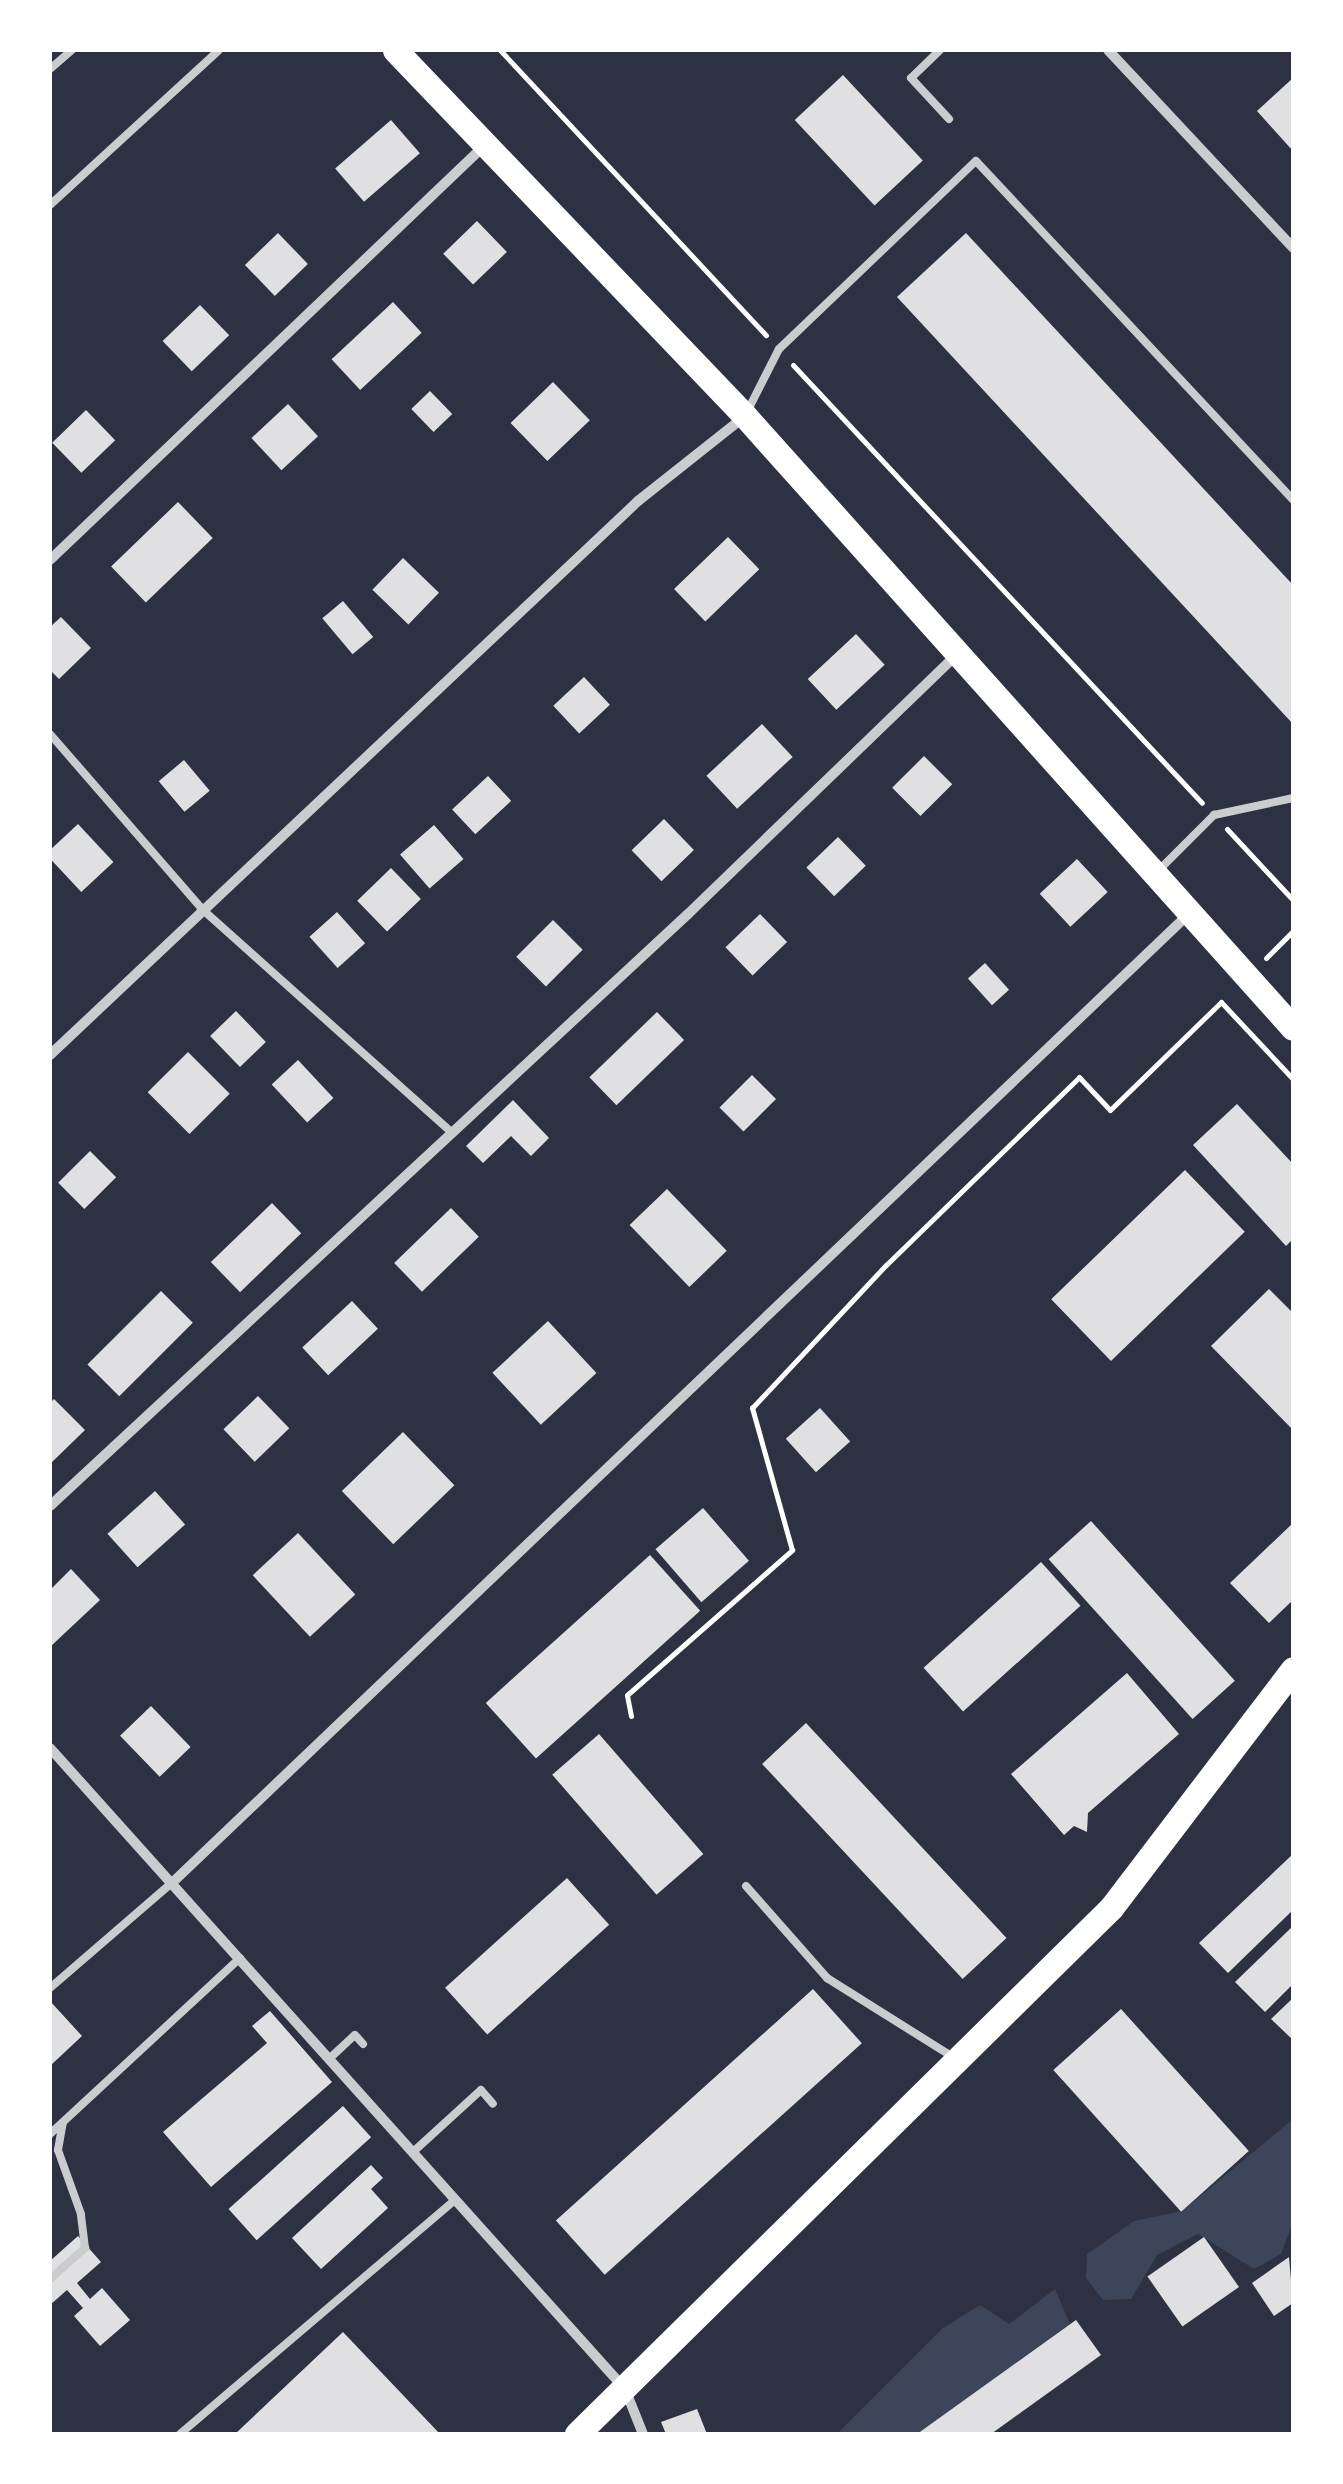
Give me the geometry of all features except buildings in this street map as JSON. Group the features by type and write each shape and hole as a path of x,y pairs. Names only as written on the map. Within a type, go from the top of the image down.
{"main road":[{"path":"395,50 744,416 1293,1028"},
{"path":"577,2434 1111,1908 1293,1669"}],"street":[{"path":"1108,50 1293,248"},
{"path":"50,560 486,144"},
{"path":"50,1055 638,501 744,416"},
{"path":"50,1506 959,652"},
{"path":"173,1882 1191,912"},
{"path":"50,1748 625,2389 644,2434"}],"lane":[{"path":"50,69 72,50"},
{"path":"50,205 219,50"},
{"path":"940,50 911,78 949,118"},
{"path":"744,416 779,349 976,161 1293,500"},
{"path":"50,734 204,910 451,1132"},
{"path":"1157,872 1214,815 1293,798"},
{"path":"50,1988 173,1882"},
{"path":"746,1886 827,1978 957,2060"},
{"path":"50,2134 240,1958"},
{"path":"329,2059 355,2036 363,2044"},
{"path":"412,2152 481,2090 494,2104"},
{"path":"50,2279 85,2248 81,2214 58,2150 63,2122"},
{"path":"180,2434 455,2200"}],"path":[{"path":"500,50 1293,900"},
{"path":"631,1716 628,1695 792,1550 752,1408 886,1265 1078,1077 1110,1110 1221,1002 1293,1079"}],"shaded area":[{"path":"1293,2119 1293,2222 1281,2254 1254,2269 1198,2234 1157,2255 1131,2299 1103,2300 1086,2278 1087,2254 1134,2221 1182,2211"},
{"path":"1055,2289 1070,2324 917,2434 837,2434 943,2328 980,2305 1009,2324"}]}
